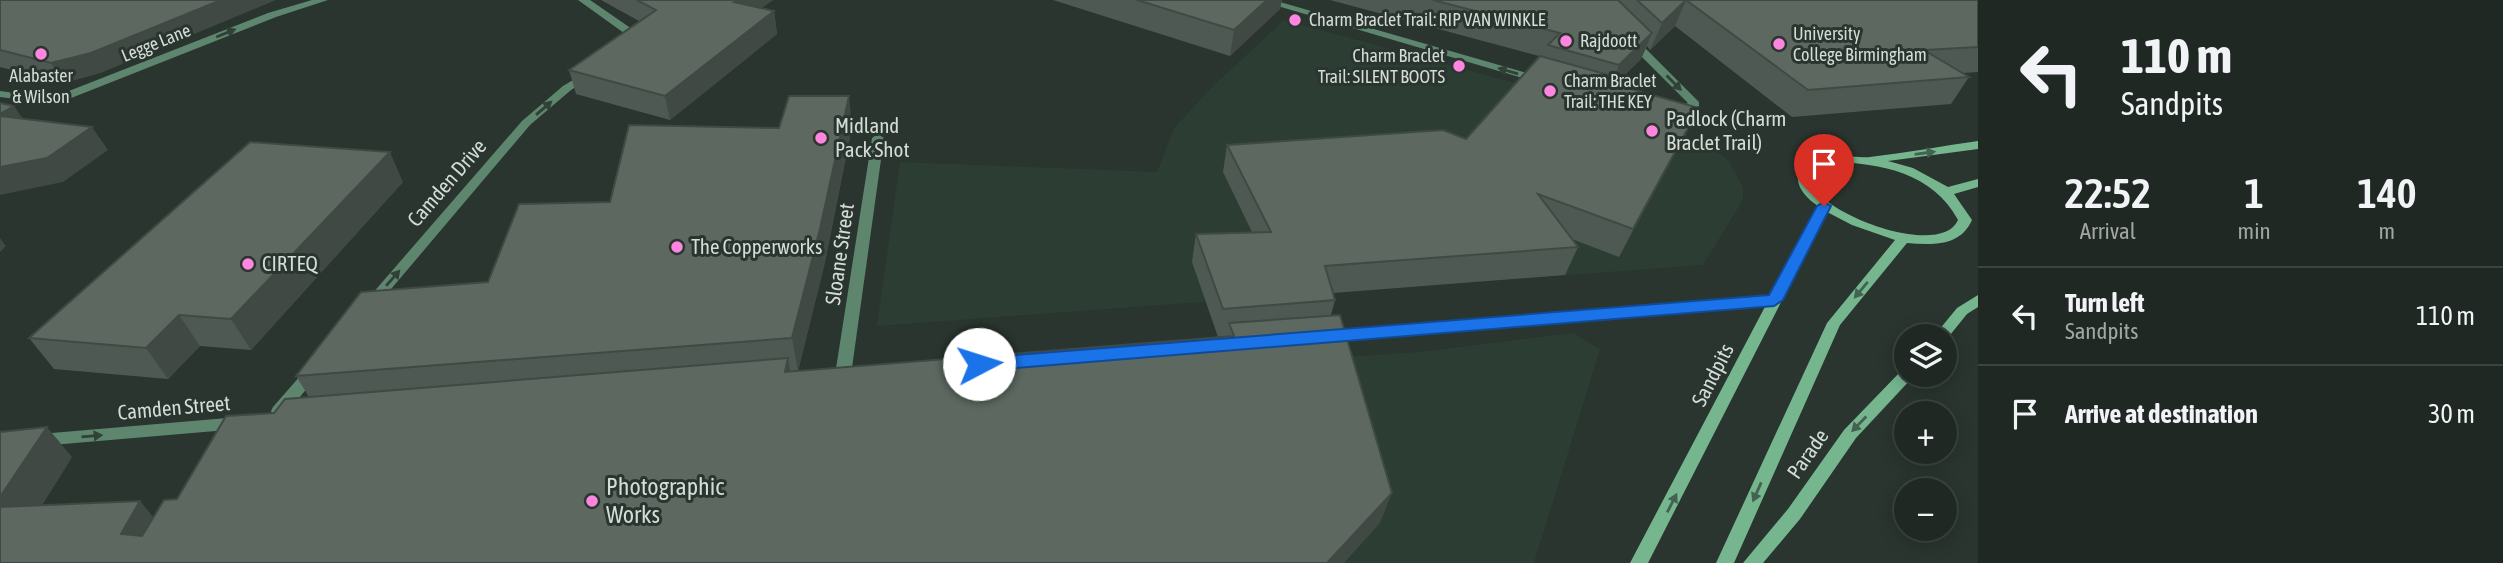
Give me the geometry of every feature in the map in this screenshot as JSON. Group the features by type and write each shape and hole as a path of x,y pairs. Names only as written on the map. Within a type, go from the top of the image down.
{"main road":[{"path":"1871,160 1923,178 1945,192 1960,207 1965,220 1960,231 1947,238 1904,238 1855,223 1824,206 1804,184 1804,172 1810,165 1831,158 1871,160 1978,145"},
{"path":"1945,192 1978,183"},
{"name":"Sandpits","path":"1639,563 1824,206"},
{"path":"1725,563 1833,323 1904,238"},
{"path":"1951,324 1962,311 1978,300"},
{"name":"Parade","path":"1752,563 1794,514 1850,434 1895,387"}],"street":[{"name":"Legge Lane","path":"0,94 52,102 272,15 324,0"},
{"path":"583,0 633,37 622,52"},
{"path":"1262,0 1556,84"},
{"path":"1619,28 1695,104 1668,115"},
{"name":"Camden Drive","path":"358,318 527,123 567,88 600,66"},
{"name":"Sloane Street","path":"843,375 878,138"},
{"path":"1313,337 1774,300"},
{"path":"263,423 322,360"},
{"name":"Camden Street","path":"28,441 296,421"},
{"path":"223,447 235,424"}],"shaded area":[{"path":"1284,20 1526,86 1685,135 1715,149 1728,160 1743,187 1743,200 1703,265 877,326 900,162 1157,172 1174,128 1213,86"},
{"path":"1573,333 1600,349 1534,563 939,563 1084,375 1420,352"}],"building":[{"path":"0,0 221,0 91,53 51,63 0,50"},
{"path":"637,0 737,0 734,2 774,11 665,96 569,70 656,10"},
{"path":"1137,0 1267,0 1234,30"},
{"path":"1433,0 1618,0 1652,33 1619,65 1548,45 1560,33"},
{"path":"1637,0 1686,0 1662,23"},
{"path":"1686,0 1978,0 1978,47 1924,50 1969,77 1808,90"},
{"path":"1540,56 1609,75 1603,81 1699,108 1633,229 1538,194 1578,247 1325,266 1335,300 1223,309 1196,234 1271,232 1227,145 1443,130 1466,139"},
{"name":"The Copperworks","path":"789,96 849,96 820,229 792,338 296,376 361,292 488,282 519,204 610,202 629,125 779,128"},
{"path":"0,103 14,106 0,114"},
{"path":"0,116 92,127 47,158 0,167"},
{"path":"250,142 390,152 231,319 179,315 146,348 29,338"},
{"path":"1340,315 1392,493 1327,563 0,563 0,507 140,501 121,534 142,536 164,500 177,499 226,416 274,413 285,399 788,358 785,372 1234,336 1229,323"},
{"path":"47,427 0,497 0,432"}],"place":[{"name":"Charm Braclet Trail: RIP VAN WINKLE","path":"1295,20"},
{"name":"Rajdoott","path":"1566,41"},
{"name":"University College Birmingham","path":"1779,44"},
{"name":"Alabaster & Wilson","path":"41,54"},
{"name":"Charm Braclet Trail: SILENT BOOTS","path":"1459,66"},
{"name":"Charm Braclet Trail: THE KEY","path":"1550,91"},
{"name":"Padlock (Charm Braclet Trail)","path":"1652,131"},
{"name":"Midland Pack Shot","path":"821,138"},
{"name":"The Copperworks","path":"677,247"},
{"name":"CIRTEQ","path":"248,264"},
{"name":"Photographic Works","path":"592,501"}],"route":[{"path":"979,364 1774,300 1824,206"}]}
